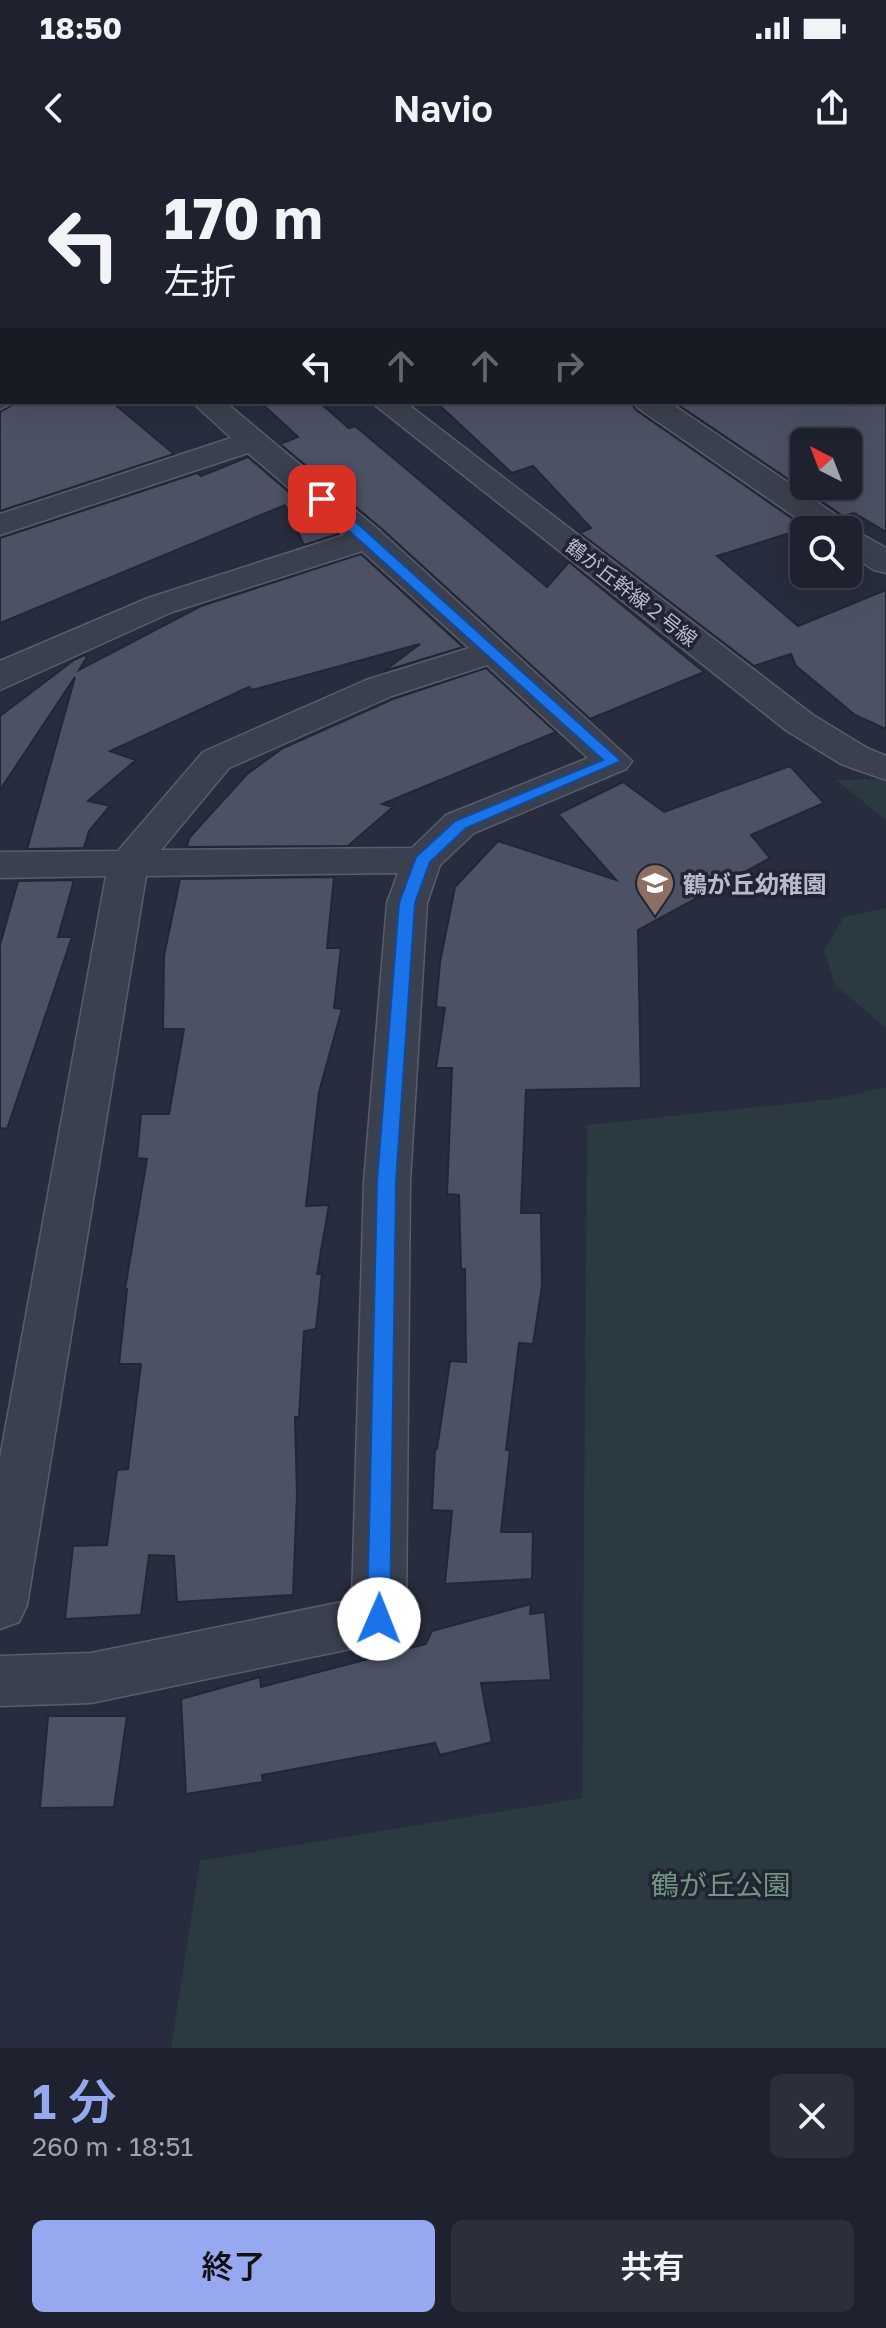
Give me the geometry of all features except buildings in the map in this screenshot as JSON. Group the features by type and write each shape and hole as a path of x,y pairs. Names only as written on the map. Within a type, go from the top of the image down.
{"street":[{"path":"0,1681 91,1678 379,1619 387,1182 407,903 422,860 460,824 613,761 368,538 209,404"},
{"name":"鶴が丘幹線２号線","path":"389,404 800,723 854,756 886,769"},
{"path":"652,404 816,516"},
{"path":"0,525 253,441"},
{"path":"0,679 12,669 160,605 368,538"},
{"path":"862,547 886,563"},
{"path":"0,1605 128,864 216,760 379,688 493,652"},
{"path":"0,865 422,860"}],"green space":[{"path":"876,779 886,782 886,820 836,780"},
{"path":"886,908 886,1028 835,985 824,950 844,917"},
{"name":"鶴が丘公園","path":"886,1087 886,2048 171,2048 200,1861 582,1798 587,1125 833,1099"}],"place":[{"name":"鶴が丘幼稚園","path":"655,917"}],"route":[{"path":"322,499 613,761 460,824 422,860 407,903 387,1182 379,1619"}]}
